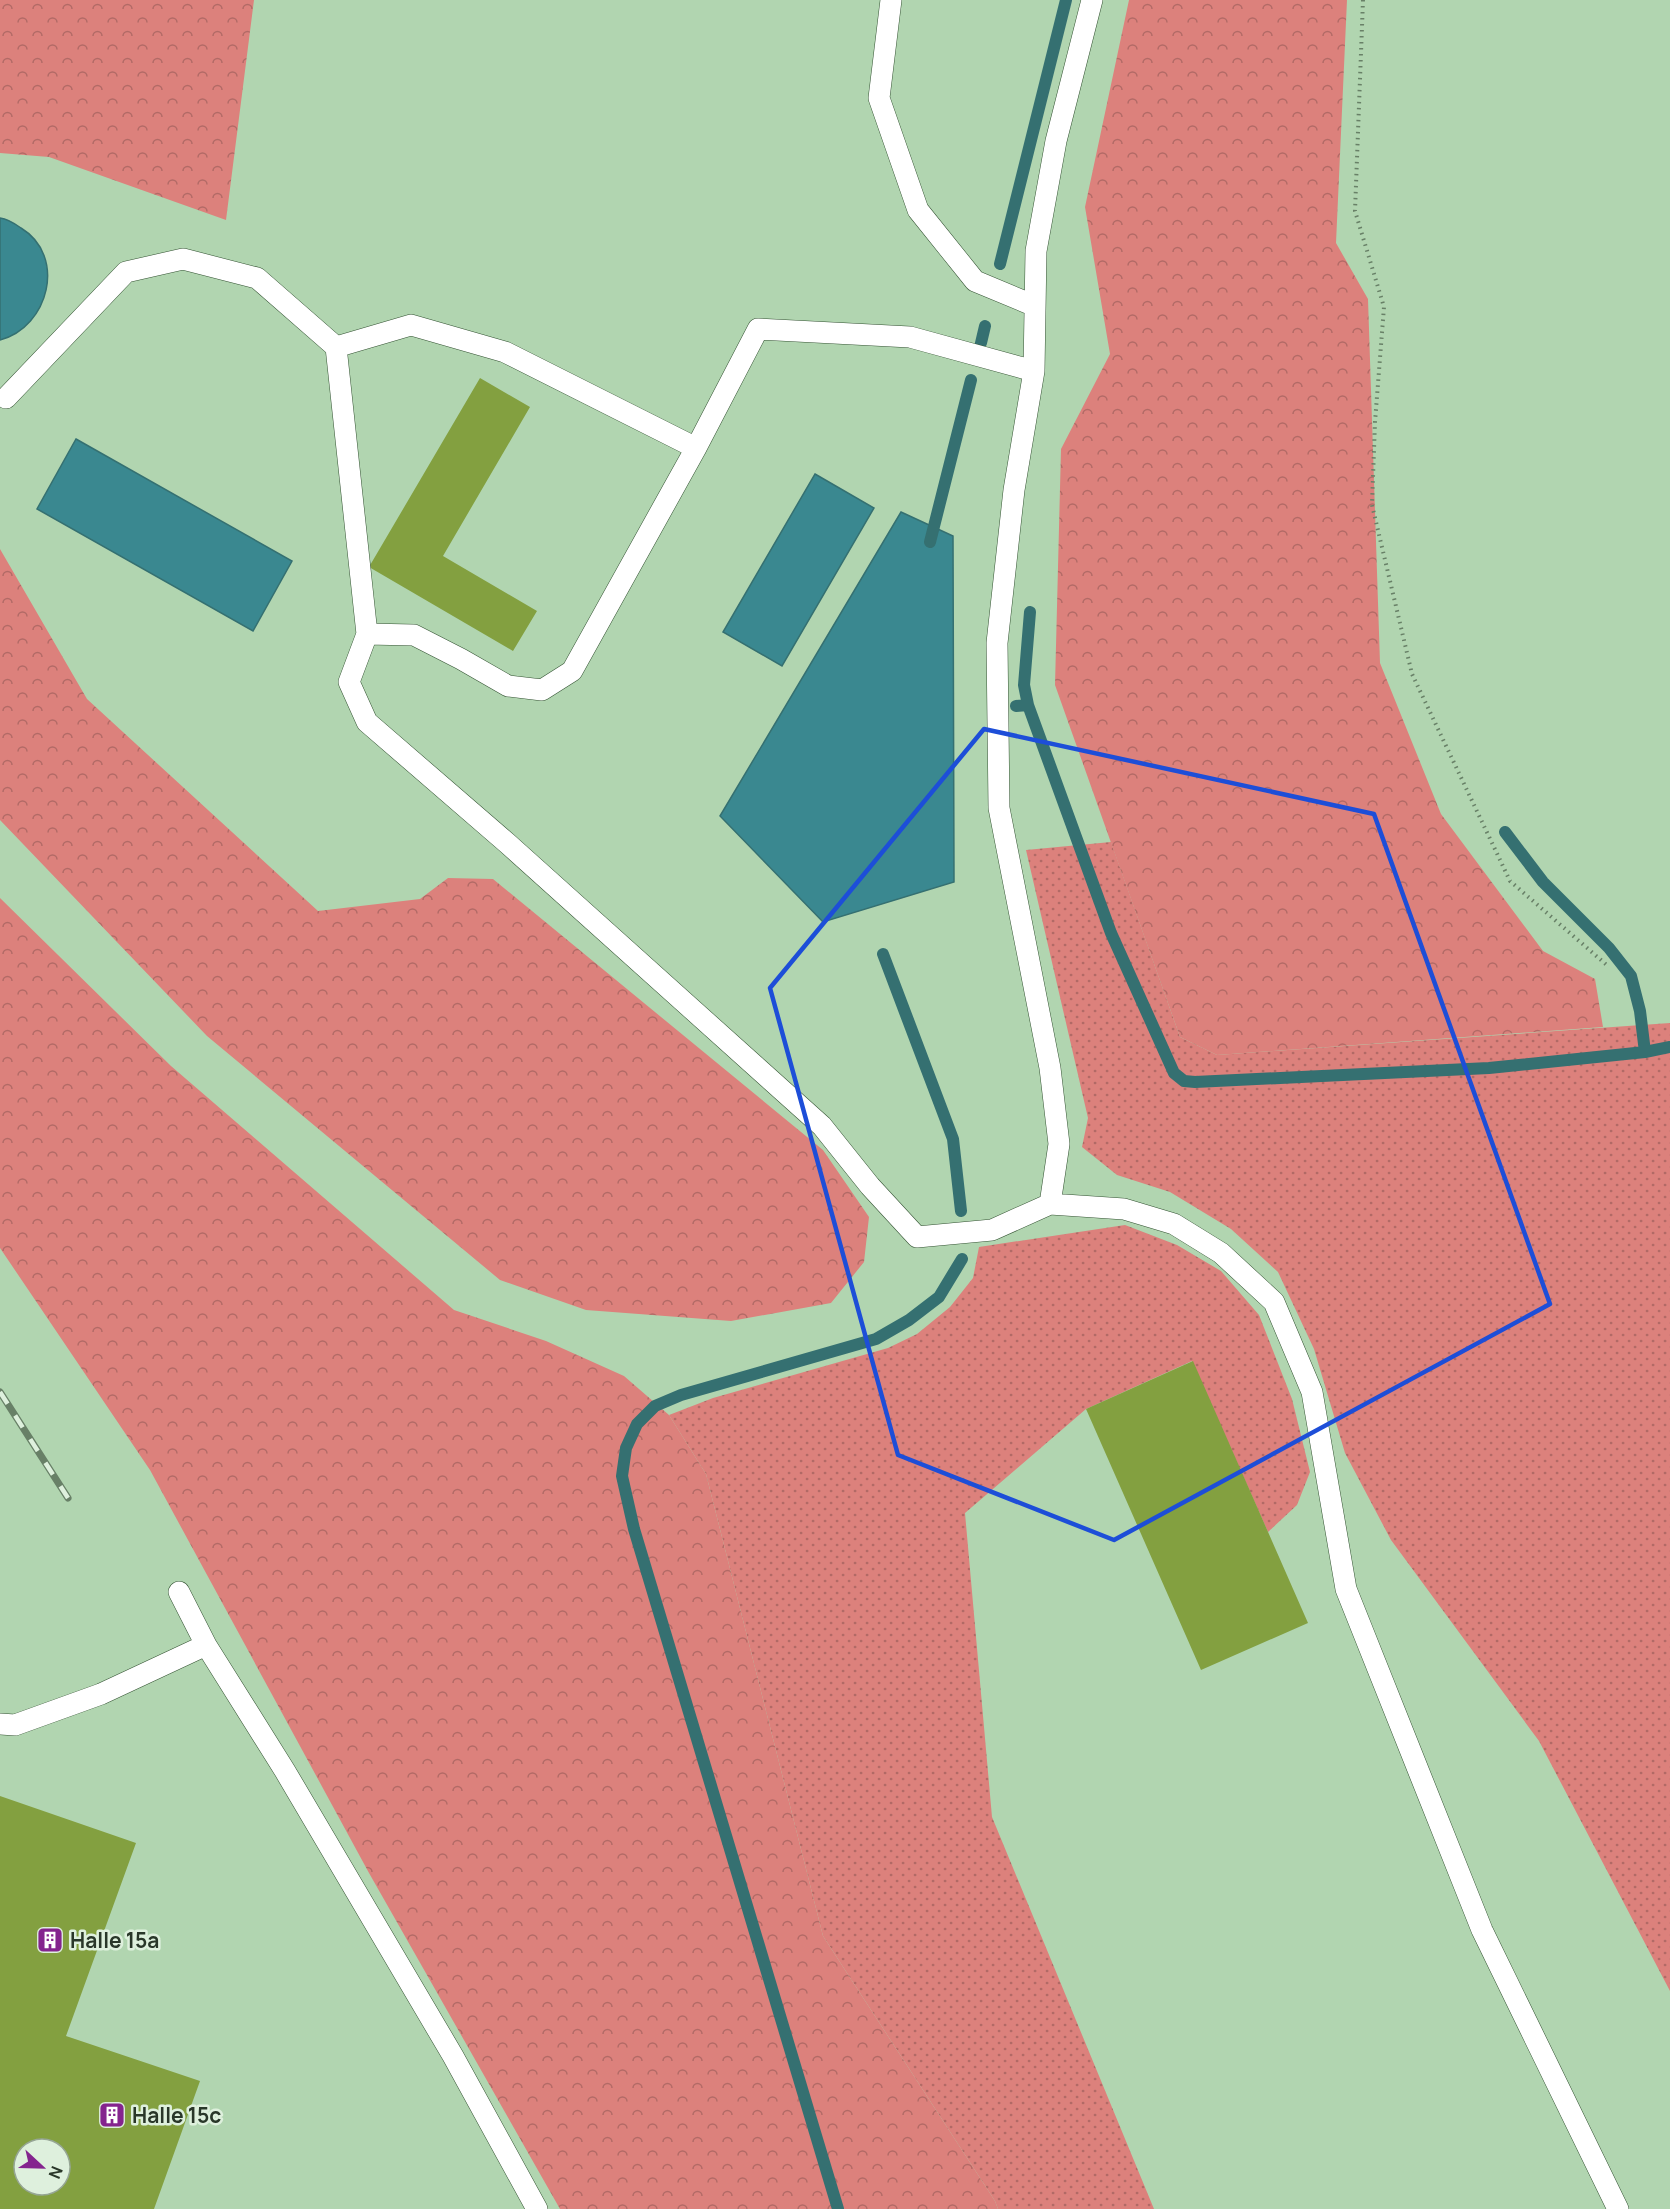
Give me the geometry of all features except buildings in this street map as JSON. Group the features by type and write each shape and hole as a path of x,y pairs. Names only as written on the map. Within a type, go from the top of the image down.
{"lane":[{"path":"891,0 879,98 918,210 975,282 1035,306"},
{"path":"1050,1204 1059,1144 1050,1068 999,808 997,643 1014,490 1034,371 1036,251 1054,153 1092,0"},
{"path":"6,398 126,272 183,259 256,278 336,347 367,634 349,682 367,722 507,843 822,1126 870,1186 917,1237 992,1230 1050,1204 1124,1209 1174,1224 1221,1252 1274,1302 1312,1392 1346,1589 1482,1930 1618,2209"},
{"path":"336,347 411,325 504,352 696,448"},
{"path":"367,634 414,635 508,686 542,690 572,671 696,448 758,329 910,337 1034,371"},
{"path":"179,1592 206,1645 285,1771 453,2056 537,2209"},
{"path":"0,1724 15,1725 101,1694 206,1645"}],"path":[{"path":"1363,0 1355,211 1384,307 1375,422 1372,505 1412,674 1510,881 1609,967"}],"highlighted area":[{"path":"984,729 1374,814 1550,1304 1114,1540 898,1455 770,988"}],"green space":[{"path":"0,0 254,0 226,220 49,157 0,153"},
{"path":"1129,0 1347,0 1336,243 1368,299 1380,663 1441,814 1543,951 1595,979 1603,1027 1217,1055 1180,1037 1055,685 1061,449 1110,354 1085,207"},
{"path":"0,549 87,699 318,911 420,899 448,878 493,879 823,1150 869,1217 864,1262 831,1303 731,1321 586,1310 500,1280 207,1036 0,820"},
{"path":"1111,842 1180,1037 1217,1055 1670,1023 1670,1991 1539,1741 1391,1540 1345,1453 1314,1349 1278,1272 1231,1229 1170,1192 1117,1175 1082,1147 1088,1118 1026,850"},
{"path":"0,898 171,1066 454,1310 546,1341 624,1376 669,1415 706,1474 823,1936 998,2209 560,2209 369,1873 150,1470 0,1248"},
{"path":"1125,1225 1177,1245 1221,1271 1259,1315 1292,1399 1310,1472 1297,1505 1268,1532 1192,1361 1086,1409 965,1513 992,1817 1154,2209 998,2209 823,1936 706,1474 669,1415 713,1398 888,1348 917,1334 950,1307 973,1278 979,1247"}],"water":[{"path":"0,218 16,224 35,240 44,255 47,272 46,290 40,306 30,321 17,333 0,340"},
{"path":"76,439 292,561 253,631 37,509"},
{"path":"815,474 874,508 782,666 723,632"},
{"path":"901,512 953,536 954,882 823,922 720,816"}],"waterway":[{"path":"1000,264 1066,0"},
{"path":"981,343 985,326"},
{"path":"930,542 971,380"},
{"path":"1028,705 1024,685 1030,612"},
{"path":"1016,706 1028,705 1111,933 1174,1073 1184,1081 1489,1068 1645,1052 1670,1047"},
{"path":"1505,832 1543,882 1609,948 1631,976 1640,1011 1645,1052"},
{"path":"883,954 953,1139 961,1211"},
{"path":"838,2209 634,1529 622,1476 626,1448 637,1424 655,1406 681,1395 876,1339 909,1320 939,1297 962,1259"}],"railway":[{"path":"0,1392 68,1498"}],"place":[{"name":"Halle 15a","path":"50,1940"},
{"name":"Halle 15c","path":"112,2115"}]}
